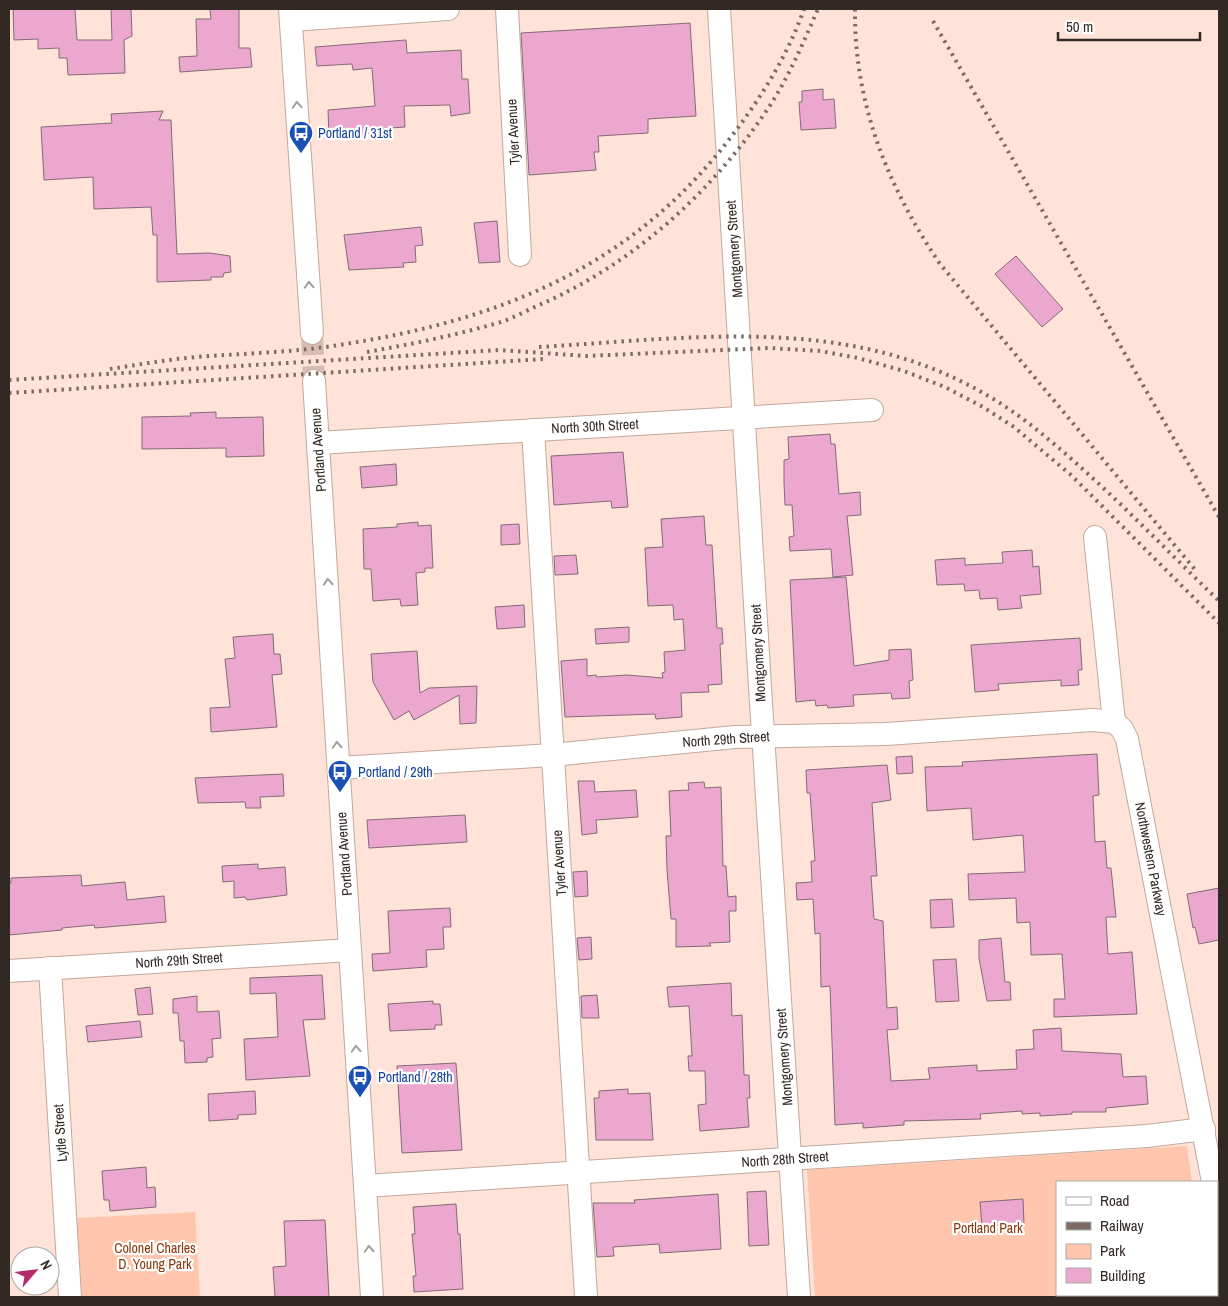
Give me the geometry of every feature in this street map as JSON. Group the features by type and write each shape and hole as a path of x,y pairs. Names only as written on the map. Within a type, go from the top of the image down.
{"street":[{"path":"312,333 290,14 448,9"},
{"name":"Tyler Avenue","path":"507,9 520,256"},
{"name":"Montgomery Street","path":"719,9 799,1297"},
{"name":"Portland Avenue","path":"314,381 372,1297"},
{"name":"North 30th Street","path":"318,443 872,410"},
{"name":"Tyler Avenue","path":"533,430 586,1297"},
{"name":"Northwestern Parkway","path":"1095,538 1114,722 1122,729 1127,739 1213,1181"},
{"name":"North 29th Street","path":"338,768 552,755 764,736 886,734 1093,720 1114,722"},
{"name":"North 29th Street","path":"9,971 350,950"},
{"name":"Lytle Street","path":"50,968 70,1297"},
{"name":"North 28th Street","path":"365,1186 1147,1136 1204,1130"}],"green space":[{"name":"Portland Park","path":"1187,1146 1192,1181 1056,1181 1056,1296 1206,1297 815,1297 807,1170"},
{"name":"Colonel Charles D. Young Park","path":"195,1212 200,1297 82,1297 77,1218"}],"building":[{"path":"13,9 75,9 77,40 112,40 111,9 131,9 132,36 124,40 125,73 68,75 67,58 59,58 59,48 38,49 38,39 14,40"},
{"path":"210,9 239,9 239,48 250,48 252,67 180,72 179,57 197,56 196,19 211,19"},
{"path":"690,23 696,116 648,119 648,133 598,136 599,152 594,152 596,170 529,175 521,33"},
{"path":"406,40 407,53 461,50 462,79 468,79 470,113 451,116 450,105 404,106 405,127 376,129 376,133 329,136 328,110 375,106 372,68 353,70 352,64 317,66 315,47"},
{"path":"823,89 823,100 834,99 836,128 801,130 799,102 802,102 802,91"},
{"path":"163,111 159,120 171,120 177,254 210,253 230,256 231,272 224,273 223,277 211,277 211,280 157,282 157,235 153,235 151,207 94,209 93,177 44,180 41,127 112,123 111,114"},
{"path":"497,221 500,262 479,263 474,223"},
{"path":"421,227 423,245 415,246 416,262 403,263 404,267 349,270 344,235"},
{"path":"1016,256 1063,309 1042,327 995,274"},
{"path":"216,412 216,418 263,417 264,456 226,457 226,448 142,449 142,417 191,416 190,413"},
{"path":"830,434 831,444 835,444 839,494 860,492 861,515 847,516 853,575 833,577 831,549 790,551 789,537 794,536 792,505 785,505 784,483 784,460 789,459 788,437"},
{"path":"623,452 628,507 612,508 611,501 554,505 551,456"},
{"path":"396,464 397,485 362,488 360,467"},
{"path":"704,516 706,545 712,545 717,628 722,628 723,644 720,644 722,684 708,685 709,692 681,693 682,717 656,719 655,714 565,717 561,661 587,659 587,676 627,675 663,678 662,673 665,672 664,652 685,650 683,619 674,620 673,605 648,606 645,548 663,547 661,519"},
{"path":"418,522 418,526 431,525 433,568 425,568 425,572 416,573 418,605 401,606 400,599 373,601 371,569 364,569 363,529 397,527 397,524"},
{"path":"519,524 520,544 501,545 501,525"},
{"path":"1032,550 1033,567 1039,566 1041,594 1020,596 1022,608 998,610 997,598 980,599 979,590 965,591 964,584 937,585 935,560 965,558 965,565 1003,563 1002,552"},
{"path":"576,555 578,574 555,575 554,556"},
{"path":"846,577 854,666 889,660 889,650 911,649 913,680 909,681 910,698 892,699 891,693 853,695 854,706 828,708 827,705 816,706 815,700 796,702 790,580"},
{"path":"524,605 525,627 497,629 495,607"},
{"path":"629,627 629,642 596,644 595,629"},
{"path":"273,634 274,654 280,654 282,674 272,675 277,727 211,732 210,708 230,707 225,659 235,658 233,637"},
{"path":"1080,638 1082,670 1078,670 1079,685 1061,686 1061,680 998,684 999,690 975,692 971,645"},
{"path":"417,651 420,693 429,688 477,686 476,723 460,724 459,695 414,720 409,711 394,720 373,682 371,654"},
{"path":"1097,754 1099,795 1093,796 1095,842 1105,841 1107,868 1111,868 1116,917 1106,917 1108,954 1132,952 1137,1014 1054,1017 1054,999 1065,999 1062,954 1031,955 1030,922 1017,923 1016,898 969,900 968,874 1025,872 1023,835 973,840 971,808 927,811 925,767 963,766 962,762"},
{"path":"912,756 913,773 897,774 896,757"},
{"path":"887,765 891,800 872,803 877,876 871,876 874,919 883,921 887,1008 897,1007 898,1029 887,1030 891,1081 930,1079 928,1068 977,1065 977,1071 1017,1069 1016,1050 1034,1049 1033,1030 1061,1028 1062,1051 1121,1054 1123,1077 1146,1076 1148,1104 1106,1108 1106,1112 1072,1112 1072,1114 1040,1116 1040,1113 1022,1114 1022,1111 980,1114 981,1119 904,1121 904,1125 863,1128 863,1123 835,1125 830,986 821,987 820,933 815,934 813,899 797,900 796,883 812,882 811,861 815,861 810,793 807,793 806,770"},
{"path":"283,774 284,796 260,797 261,808 246,808 245,802 198,803 195,778"},
{"path":"578,781 594,781 595,792 636,790 638,817 596,820 597,833 582,835"},
{"path":"704,782 705,788 721,787 723,866 726,866 728,897 736,896 736,911 729,911 730,942 709,943 711,946 676,947 676,919 671,919 667,870 666,836 671,836 669,791 689,790 688,783"},
{"path":"465,815 467,842 369,848 367,820"},
{"path":"258,864 258,869 285,867 287,895 247,900 245,897 234,898 234,881 223,882 222,866"},
{"path":"587,871 588,896 575,897 573,872"},
{"path":"81,875 82,886 125,882 127,900 164,896 166,922 95,928 94,925 9,935 9,883 11,883 11,878"},
{"path":"1219,888 1219,940 1199,944 1195,927 1193,928 1187,894"},
{"path":"952,899 954,927 931,928 930,900"},
{"path":"450,908 451,927 443,927 444,949 426,950 427,967 373,971 372,954 390,953 388,911"},
{"path":"591,937 592,959 579,960 577,938"},
{"path":"1001,938 1005,982 1010,982 1011,1000 987,1001 979,958 979,940"},
{"path":"956,959 959,1001 936,1002 933,960"},
{"path":"322,975 325,1019 303,1020 310,1076 246,1080 244,1039 278,1037 276,993 250,994 250,978"},
{"path":"731,983 732,1016 742,1015 744,1075 749,1075 750,1098 747,1098 749,1127 700,1131 698,1105 706,1104 705,1071 689,1071 688,1056 692,1056 689,1006 669,1007 667,987"},
{"path":"150,987 153,1014 138,1015 135,989"},
{"path":"597,995 599,1018 582,1018 581,996"},
{"path":"197,996 197,1012 219,1011 221,1038 212,1039 213,1057 207,1058 207,1062 185,1063 184,1041 180,1041 178,1013 173,1013 173,999"},
{"path":"433,1001 433,1004 440,1004 442,1025 435,1025 435,1029 390,1031 388,1004"},
{"path":"140,1021 142,1037 88,1042 86,1026"},
{"path":"456,1063 462,1150 402,1153 397,1066"},
{"path":"628,1089 628,1094 650,1093 653,1140 596,1140 594,1098 599,1098 599,1091"},
{"path":"255,1091 256,1114 238,1115 238,1119 209,1121 208,1094"},
{"path":"146,1167 147,1188 155,1187 156,1207 110,1211 109,1200 104,1200 102,1171"},
{"path":"766,1191 769,1245 749,1246 747,1192"},
{"path":"718,1194 721,1249 660,1253 659,1244 613,1247 614,1256 597,1257 593,1203 635,1203 634,1200"},
{"path":"1023,1199 1024,1224 982,1226 980,1202"},
{"path":"456,1204 458,1234 460,1234 463,1289 414,1292 413,1276 416,1276 412,1234 415,1234 413,1207"},
{"path":"325,1220 329,1297 275,1297 273,1267 286,1266 284,1221"}],"tunnel":[{"path":"312,333 314,381"}],"railway":[{"path":"110,369 185,358 291,351 339,345 399,334 456,320 510,302 562,279 610,251 655,217 698,177 737,129 766,87 791,41 804,9"},
{"path":"367,352 451,335 507,320 580,285 643,243 699,193 749,135 771,104 784,81 818,9"},
{"path":"855,9 856,44 868,111 890,175 921,235 940,264 1197,572"},
{"path":"933,21 1219,517"},
{"path":"539,347 667,339 792,338 853,346 912,361 970,386 1027,422 1101,486 1219,601"},
{"path":"9,380 499,350 586,356 769,348 820,351 858,358 904,371 945,387 983,407 1014,427 1071,475 1219,623"},
{"path":"9,393 543,359"}],"place":[{"name":"Portland / 31st","path":"301,154"},
{"name":"Portland / 29th","path":"340,793"},
{"name":"Portland / 28th","path":"360,1098"}]}
